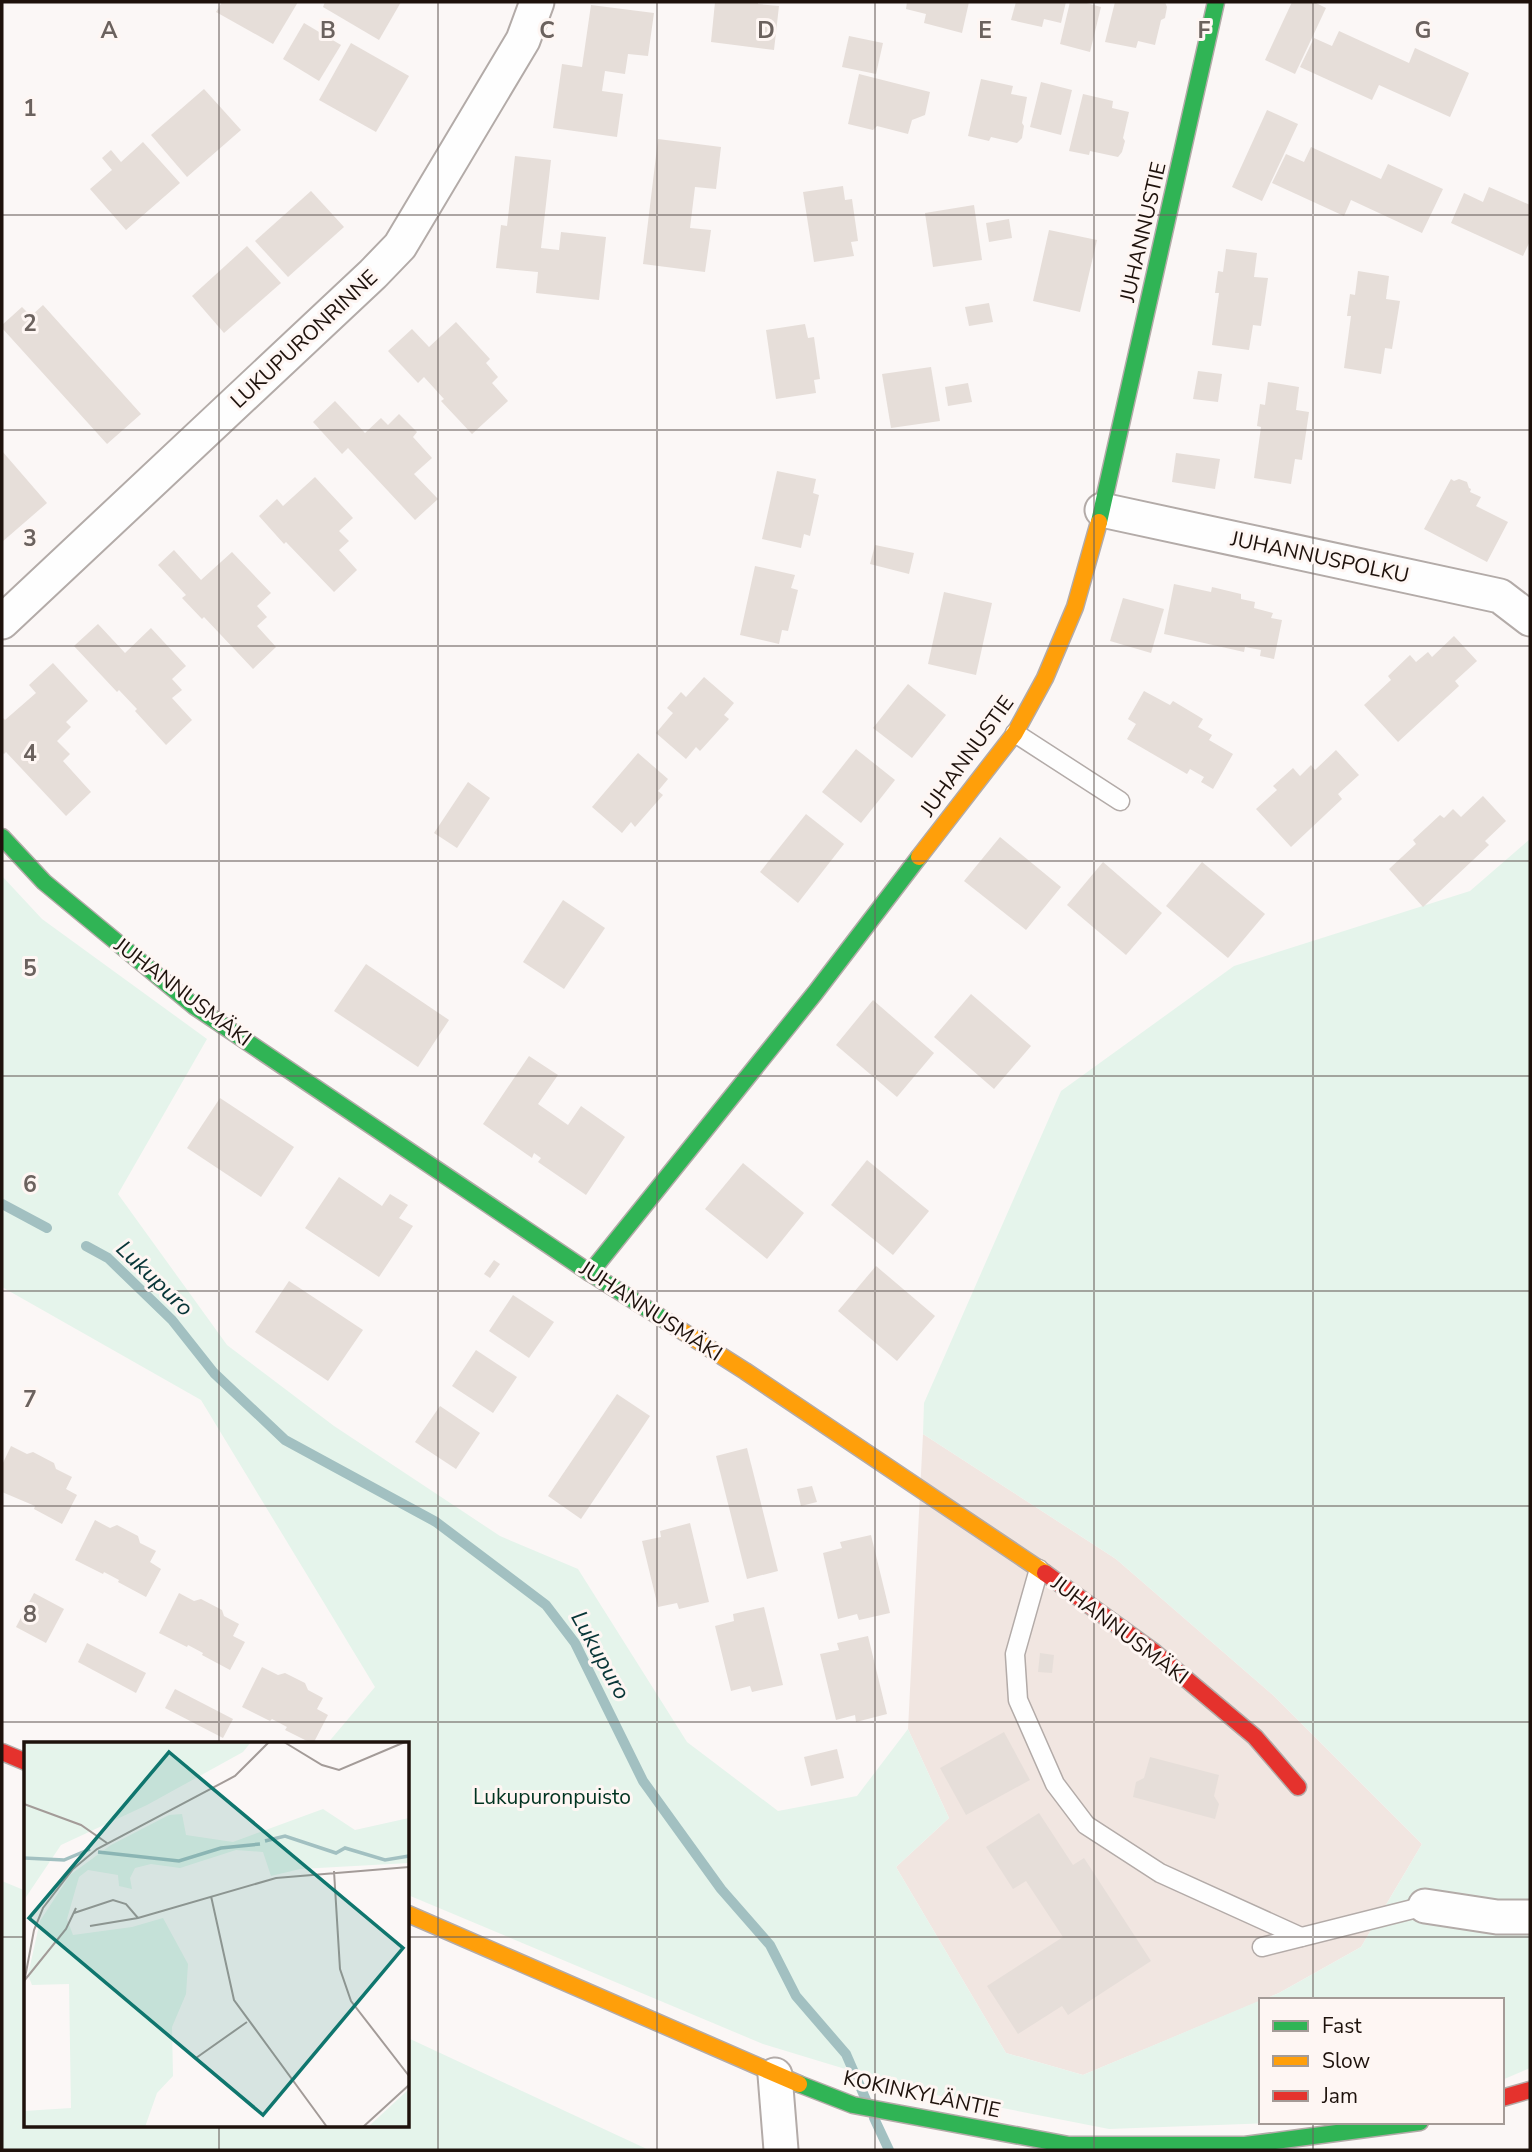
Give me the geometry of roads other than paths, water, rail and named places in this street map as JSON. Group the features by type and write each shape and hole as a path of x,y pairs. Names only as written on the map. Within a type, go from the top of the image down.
{"street":[{"name":"LUKUPURONRINNE","path":"2,622 373,275 400,246 523,40 537,2"},
{"name":"JUHANNUSTIE","path":"590,1273 815,993 1015,733 1045,678 1075,607 1102,510 1216,2"},
{"name":"JUHANNUSPOLKU","path":"1102,510 1500,596 1530,619"},
{"name":"JUHANNUSMÄKI","path":"2,837 44,882 194,1006 590,1273 745,1371 1039,1569 1154,1652 1255,1737 1298,1787"},
{"path":"2,1752 24,1761"},
{"path":"1425,1906 1497,1917 1530,1917"},
{"name":"KOKINKYLÄNTIE","path":"410,1915 775,2075 853,2105 891,2113 1069,2145 1245,2145 1405,2124"},
{"path":"775,2075 782,2150"},
{"path":"1504,2097 1530,2090"}],"lane":[{"path":"1015,733 1120,802"},
{"path":"1039,1569 1015,1654 1017,1688 1018,1700 1055,1784 1086,1825 1160,1873 1301,1937"},
{"path":"1262,1947 1425,1906"}],"waterway":[{"name":"Lukupuro","path":"2,1204 47,1228"},
{"name":"Lukupuro","path":"86,1246 108,1258 172,1320 214,1373 285,1440 436,1522 546,1605 575,1643 643,1781 721,1889 770,1945 796,1996 846,2054 866,2100"},
{"name":"Lukupuro","path":"874,2118 889,2150"}],"park label":[{"name":"Lukupuronpuisto","path":"552,1797"}]}
